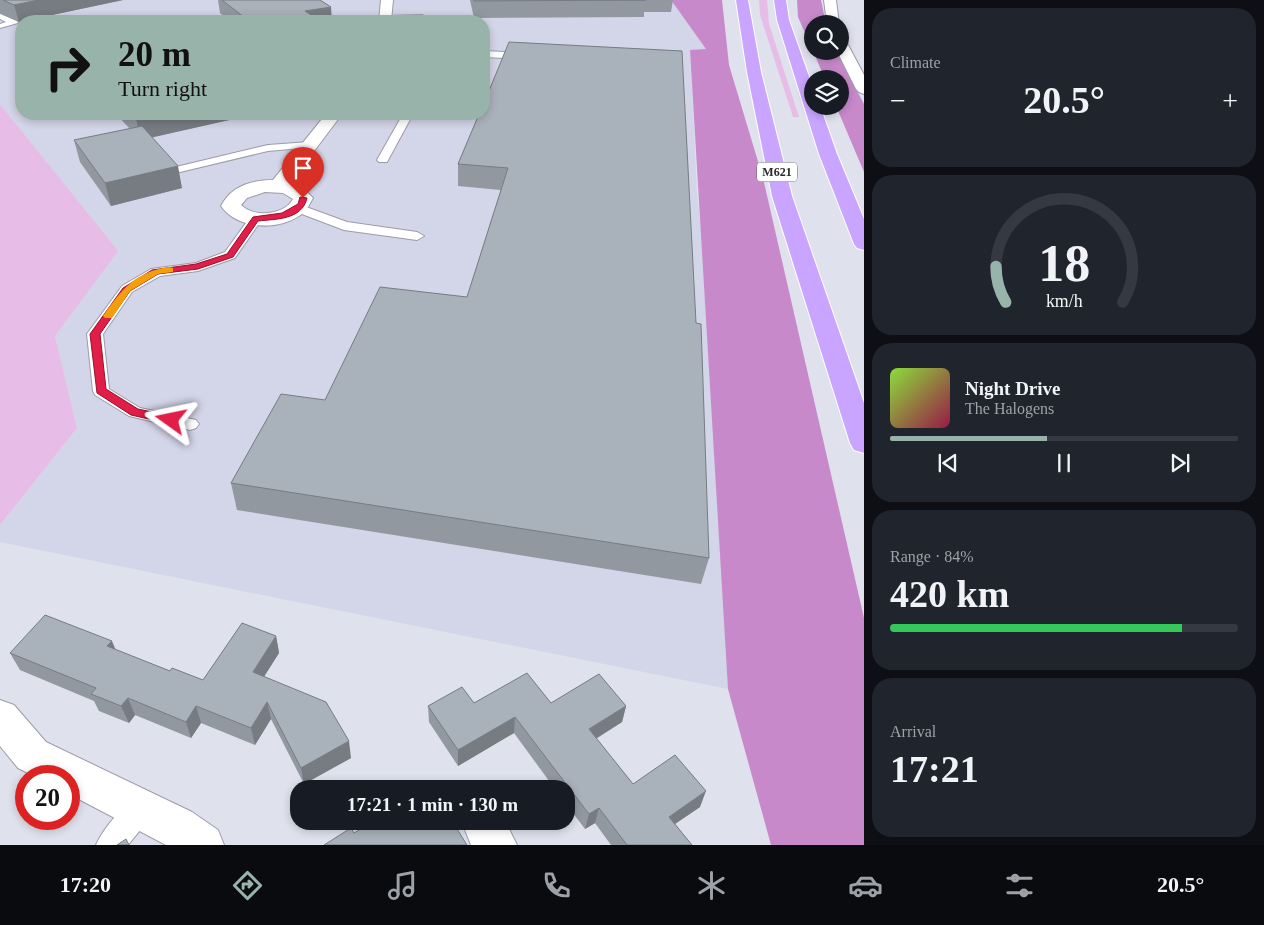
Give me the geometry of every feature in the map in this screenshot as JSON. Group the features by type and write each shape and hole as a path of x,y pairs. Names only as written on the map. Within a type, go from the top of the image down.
{"highway":[{"name":"M621","path":"742,0 754,72 782,196 864,443"},
{"path":"780,0 783,20 828,154 864,244"}],"street":[{"path":"386,15 387,0"},
{"path":"830,0 832,15"},
{"path":"849,60 864,89"},
{"path":"278,186 329,120"},
{"path":"278,186 299,193 303,198 302,205 284,216 256,219 234,212 231,206 233,199 240,193 251,189 278,186"},
{"path":"0,717 32,755 177,827 204,845"}],"lane":[{"path":"0,16 14,23 0,26"},
{"path":"490,54 539,56"},
{"path":"383,160 405,120"},
{"path":"180,169 268,148 310,145"},
{"path":"298,208 344,226 417,236"},
{"path":"190,424 135,412 101,391 95,334 127,290 156,272 198,267 230,256 256,219"},
{"path":"110,845 142,809"}],"shaded area":[{"path":"0,0 671,0 706,49 690,51 697,192 720,434 728,689 0,542 0,525 77,428 55,336 117,251 0,104"},
{"path":"671,0 722,0 729,65 763,178 864,618 864,845 771,845 728,689 690,50 706,49"},
{"path":"759,0 767,0 769,24 799,117 793,117 760,15"},
{"path":"797,0 821,0 824,15 804,15 804,31 798,17"},
{"path":"817,60 841,60 846,70 821,70"},
{"path":"849,76 864,104 864,172 840,115 849,115"},
{"path":"0,104 118,251 55,336 77,428 0,525"}],"building":[{"path":"3,0 39,0 14,5"},
{"path":"222,0 320,0 331,7 305,11 311,15 241,15"},
{"path":"474,0 646,0 474,1"},
{"path":"509,42 682,51 696,323 701,324 709,558 231,483 281,394 325,400 380,287 467,297 508,168 458,164 476,120 490,120 490,88"},
{"path":"142,126 178,166 105,183 74,140"},
{"path":"45,615 112,641 107,646 170,671 172,668 203,680 242,623 276,636 253,672 326,702 349,741 301,768 267,702 251,728 196,706 186,722 128,698 121,706 91,694 96,688 10,653"},
{"path":"527,673 551,703 599,674 626,706 589,729 633,784 675,755 706,791 669,817 692,845 627,845 599,808 589,814 575,796 575,780 563,780 515,717 458,750 428,706 462,687 474,703"},
{"path":"348,830 352,830 354,833 359,830 458,830 467,845 324,845"},
{"path":"126,839 129,845 117,845"}],"slow traffic":[{"path":"108,316 127,290 156,272 169,270"}],"route":[{"path":"171,420 135,412 101,391 95,334 127,290 156,272 198,267 230,256 256,219 284,216 302,205 303,198"}]}
